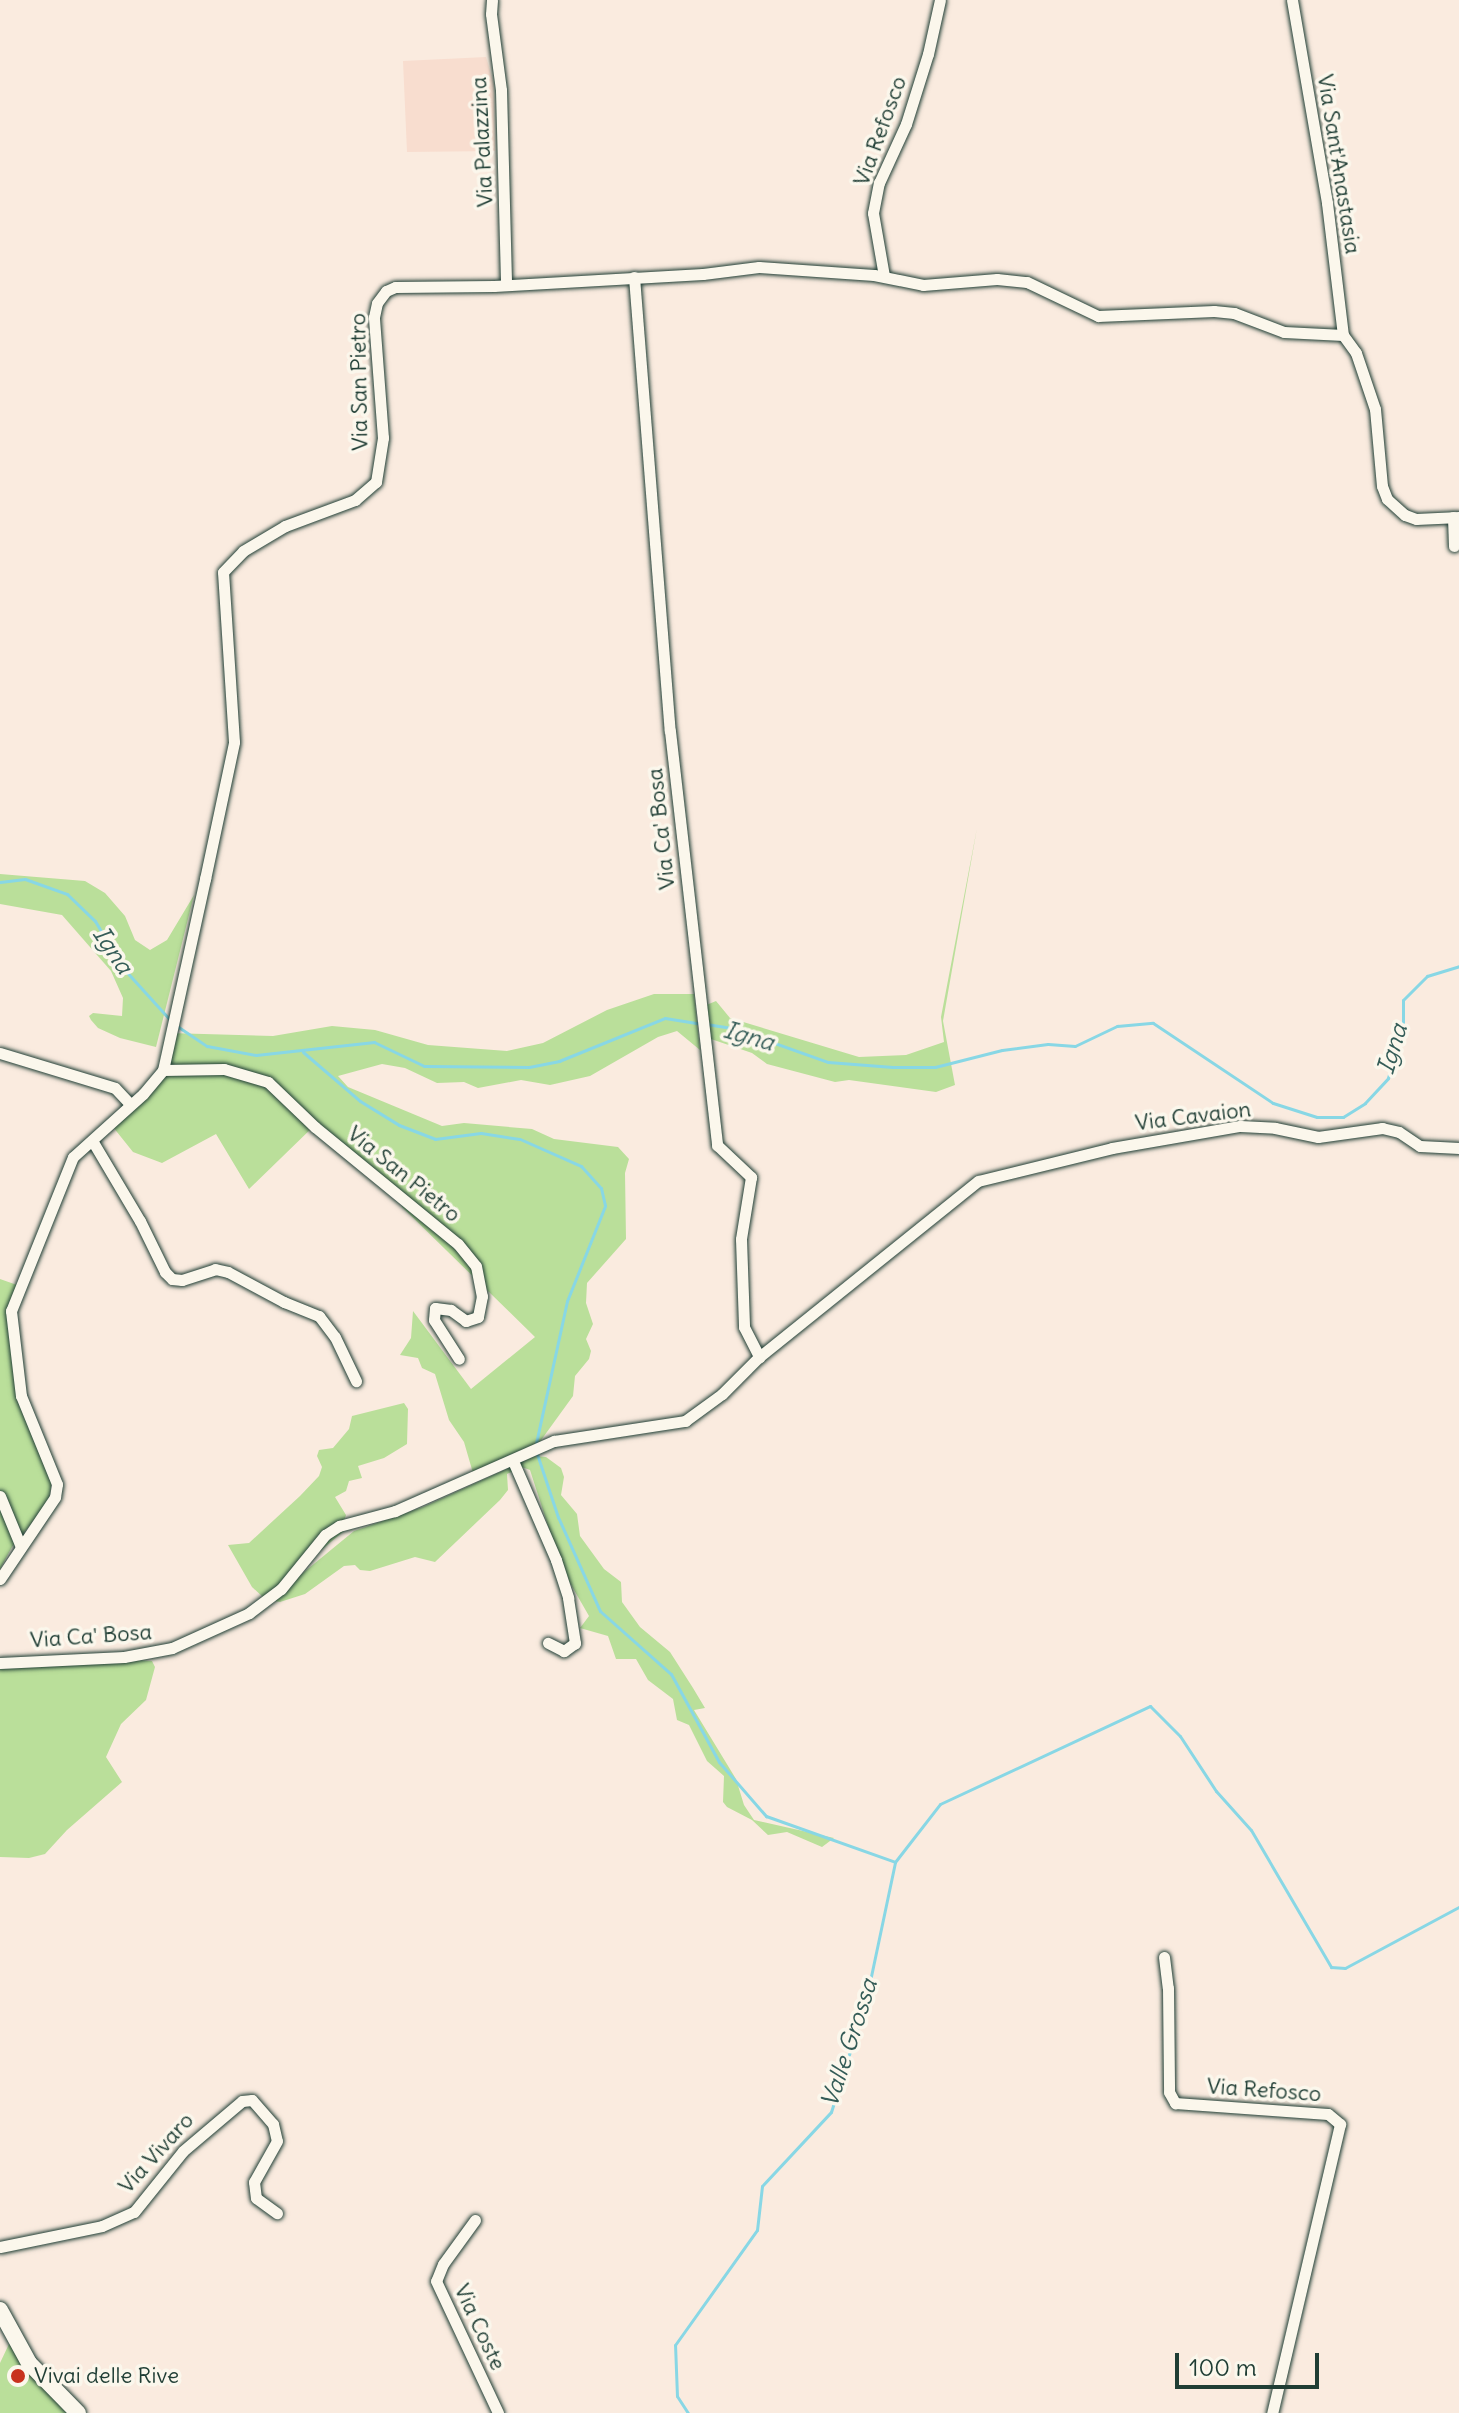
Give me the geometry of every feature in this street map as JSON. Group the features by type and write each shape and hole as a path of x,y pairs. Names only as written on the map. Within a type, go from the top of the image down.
{"street":[{"name":"Via Palazzina","path":"492,0 501,90 506,283"},
{"name":"Via Refosco","path":"884,276 873,213 879,183 911,110 940,0"},
{"name":"Via Sant'Anastasia","path":"1292,0 1327,203 1343,335"},
{"name":"Via San Pietro","path":"459,1359 434,1320 435,1308 451,1310 466,1321 478,1317 482,1296 476,1266 458,1244 315,1127 268,1082 224,1069 163,1070 234,742 223,572 243,551 285,526 355,500 376,482 383,438 374,317 377,303 386,291 395,287 634,277 759,267 884,276 923,285 997,279 1027,282 1098,316 1214,311 1234,313 1284,332 1343,335"},
{"name":"Via Ca' Bosa","path":"634,277 670,731 717,1145 751,1177 741,1239 744,1327 759,1357"},
{"path":"1343,335 1356,353 1375,409 1382,486 1387,499 1395,509 1416,519 1456,517 1454,546"},
{"path":"0,1053 115,1088 130,1104"},
{"path":"0,1579 55,1497 57,1484 21,1396 11,1311 73,1157 93,1142 163,1070"},
{"name":"Via Cavaion","path":"978,1181 1112,1148 1240,1126 1275,1128 1318,1137 1382,1128 1399,1132 1420,1146 1459,1148"},
{"path":"93,1142 133,1208 165,1272 172,1279 182,1280 215,1269 228,1272 284,1302 319,1316 335,1337 356,1381"},
{"name":"Via Ca' Bosa","path":"0,1663 124,1657 172,1648 249,1613 281,1589 325,1535 339,1526 395,1511 554,1441 685,1421 722,1394 759,1357 978,1181"},
{"path":"513,1461 556,1560 568,1598 575,1643 564,1651 548,1643"},
{"path":"0,1496 21,1547"},
{"name":"Via Refosco","path":"1164,1957 1168,1988 1169,2092 1175,2103 1328,2114 1340,2124 1272,2413"},
{"name":"Via Vivaro","path":"0,2247 102,2226 134,2212 183,2151 242,2101 252,2100 273,2124 277,2141 254,2182 256,2198 277,2213"},
{"name":"Via Coste","path":"475,2220 443,2264 436,2281 498,2413"},
{"path":"0,2310 29,2363 78,2413"}],"shaded area":[{"path":"486,57 494,84 495,151 407,152 403,61"}],"green space":[{"path":"977,828 943,1021 955,1085 936,1092 849,1080 835,1082 767,1064 752,1053 708,1038 704,1006 716,1001 730,1018 859,1057 906,1055 944,1042 941,1017"},
{"path":"0,874 85,881 105,893 125,916 135,940 150,950 167,940 194,895 156,1047 120,1038 98,1028 89,1016 93,1013 122,1016 123,998 111,971 62,915 0,904"},
{"path":"654,994 694,994 700,1050 677,1031 658,1037 590,1076 550,1085 521,1080 478,1088 464,1082 437,1083 405,1068 382,1064 338,1076 348,1087 442,1126 464,1123 532,1129 554,1139 618,1147 629,1159 625,1173 626,1239 587,1283 586,1303 593,1324 586,1339 591,1351 589,1359 575,1376 573,1396 539,1443 473,1473 464,1442 449,1420 435,1374 422,1368 418,1358 400,1355 411,1338 413,1311 471,1389 535,1337 402,1207 396,1190 316,1124 249,1189 216,1134 162,1163 133,1152 113,1127 158,1075 169,1033 273,1036 332,1026 375,1030 428,1045 507,1051 543,1043 607,1010"},
{"path":"0,1279 17,1285 7,1310 20,1401 53,1476 48,1503 12,1547 0,1569"},
{"path":"404,1403 408,1409 407,1444 384,1458 358,1466 362,1478 349,1481 346,1491 335,1497 346,1515 340,1532 344,1531 264,1598 252,1587 228,1545 249,1543 300,1496 319,1476 322,1467 317,1456 319,1450 333,1448 349,1429 352,1416"},
{"path":"535,1456 546,1457 561,1468 564,1477 561,1495 577,1514 580,1536 604,1569 621,1582 622,1602 640,1627 670,1652 693,1688 705,1708 694,1710 736,1779 744,1805 754,1820 834,1838 822,1847 787,1832 768,1835 752,1820 727,1807 723,1802 724,1776 707,1761 689,1725 677,1720 673,1699 648,1680 636,1659 616,1659 608,1636 580,1628 589,1616 562,1569 530,1470 522,1467 507,1474 508,1490 500,1500 435,1562 415,1557 370,1571 360,1570 355,1565 344,1566 305,1594 280,1602 270,1600 354,1531 423,1507"},
{"path":"41,1661 152,1661 155,1667 146,1700 121,1724 106,1757 122,1782 67,1830 45,1854 29,1858 0,1857 0,1668"},
{"name":"Vivai delle Rive","path":"9,2344 72,2413 0,2413 0,2363"}],"waterway":[{"name":"Igna","path":"0,882 25,879 67,894 95,921 123,968 171,1021"},
{"name":"Igna","path":"706,1024 732,1028 828,1062 935,1067 1002,1050 1048,1044 1075,1046 1117,1026 1153,1023 1273,1103 1317,1117 1343,1117 1365,1103 1388,1078 1403,1025 1403,1000 1427,976 1459,966"},
{"name":"Igna","path":"177,1026 207,1046 256,1055 374,1042 424,1066 529,1067 559,1061 665,1018 698,1023"},
{"path":"303,1052 360,1101 399,1125 435,1139 481,1133 520,1139 581,1166 601,1188 605,1206 567,1301 536,1443"},
{"path":"536,1451 558,1517 600,1611 671,1674 719,1762 766,1816 895,1862"},
{"name":"Valle Grossa","path":"688,2413 677,2396 675,2345 757,2230 762,2186 831,2112 866,2000 895,1862 940,1804 1150,1706 1180,1736 1216,1791 1251,1830 1331,1967 1345,1968 1459,1907"}],"place":[{"name":"Vivai delle Rive","path":"18,2376"}]}
